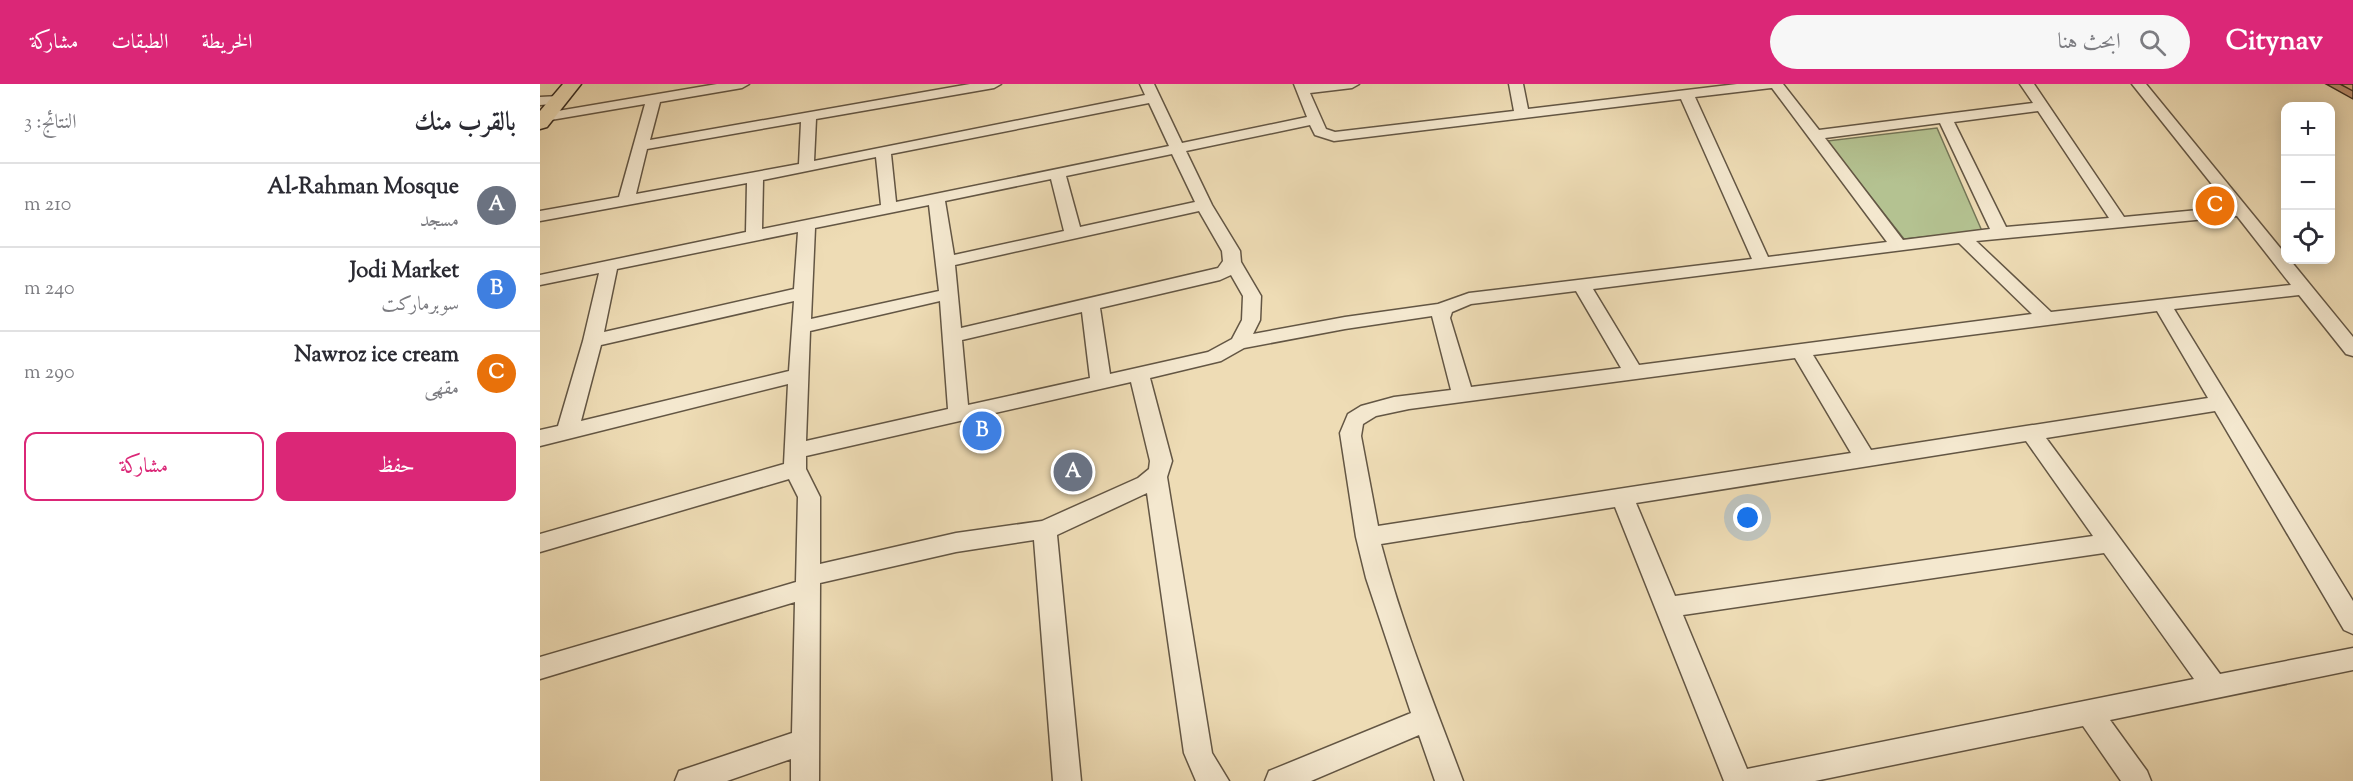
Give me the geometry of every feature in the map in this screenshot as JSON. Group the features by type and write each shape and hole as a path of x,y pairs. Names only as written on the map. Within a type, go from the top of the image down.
{"main road":[{"path":"542,114 559,100 572,84"}],"street":[{"path":"542,114 742,84"},
{"path":"640,146 809,116 919,91 994,84"},
{"path":"1352,84 1301,87 1320,132 1334,137 1771,84"},
{"path":"1515,84 1522,115"},
{"path":"1613,84 1617,103"},
{"path":"1776,84 1899,246"},
{"path":"2027,84 2120,223"},
{"path":"2139,84 2353,350"},
{"path":"540,216 883,152 1150,91 1204,205 1231,251 1232,262 1252,296 1251,320 1239,343"},
{"path":"1686,94 1762,262"},
{"path":"626,200 654,98"},
{"path":"1816,135 2041,106"},
{"path":"806,167 809,116"},
{"path":"1945,118 2000,233"},
{"path":"540,280 1175,147 1315,120"},
{"path":"883,152 889,207"},
{"path":"1057,172 1073,232"},
{"path":"754,236 755,177"},
{"path":"936,198 946,262 959,415"},
{"path":"946,262 1073,232 1204,205"},
{"path":"540,544 795,460 959,415 1214,357 1239,343 1356,321 1443,309 1469,299 1581,284 2000,233 2242,211"},
{"path":"805,781 809,497 795,460 807,225"},
{"path":"1963,238 2047,318"},
{"path":"953,336 1214,276 1224,272 1232,262"},
{"path":"567,432 593,340 609,266"},
{"path":"1581,284 1634,373"},
{"path":"1449,781 1391,621 1368,537 1350,436 1352,425 1360,415 1373,408 1800,350 2162,304 2306,289"},
{"path":"593,340 803,293"},
{"path":"801,327 949,294"},
{"path":"2162,304 2353,623"},
{"path":"1090,305 1101,383"},
{"path":"1443,309 1441,318 1463,395"},
{"path":"1800,350 1865,459"},
{"path":"540,668 809,582 958,541 1045,530 1156,477 1161,470 1161,461 1139,374"},
{"path":"540,438 798,375"},
{"path":"1368,537 2222,403"},
{"path":"2031,433 2214,687"},
{"path":"1156,477 1198,753 1207,774 1215,781"},
{"path":"1622,497 1738,781"},
{"path":"1045,530 1067,781"},
{"path":"1667,607 2110,543"},
{"path":"1750,781 2353,659"},
{"path":"2089,712 2137,781"},
{"path":"1279,781 1427,719"},
{"path":"689,781 805,741"}],"green space":[{"path":"1937,128 1982,231 1904,239 1827,141"}],"building":[{"path":"2340,84 2353,84 2353,91"}],"place":[{"name":"Nawroz ice cream","path":"2215,206"},
{"name":"Jodi Market","path":"982,431"},
{"name":"Al-Rahman Mosque","path":"1073,472"}]}
